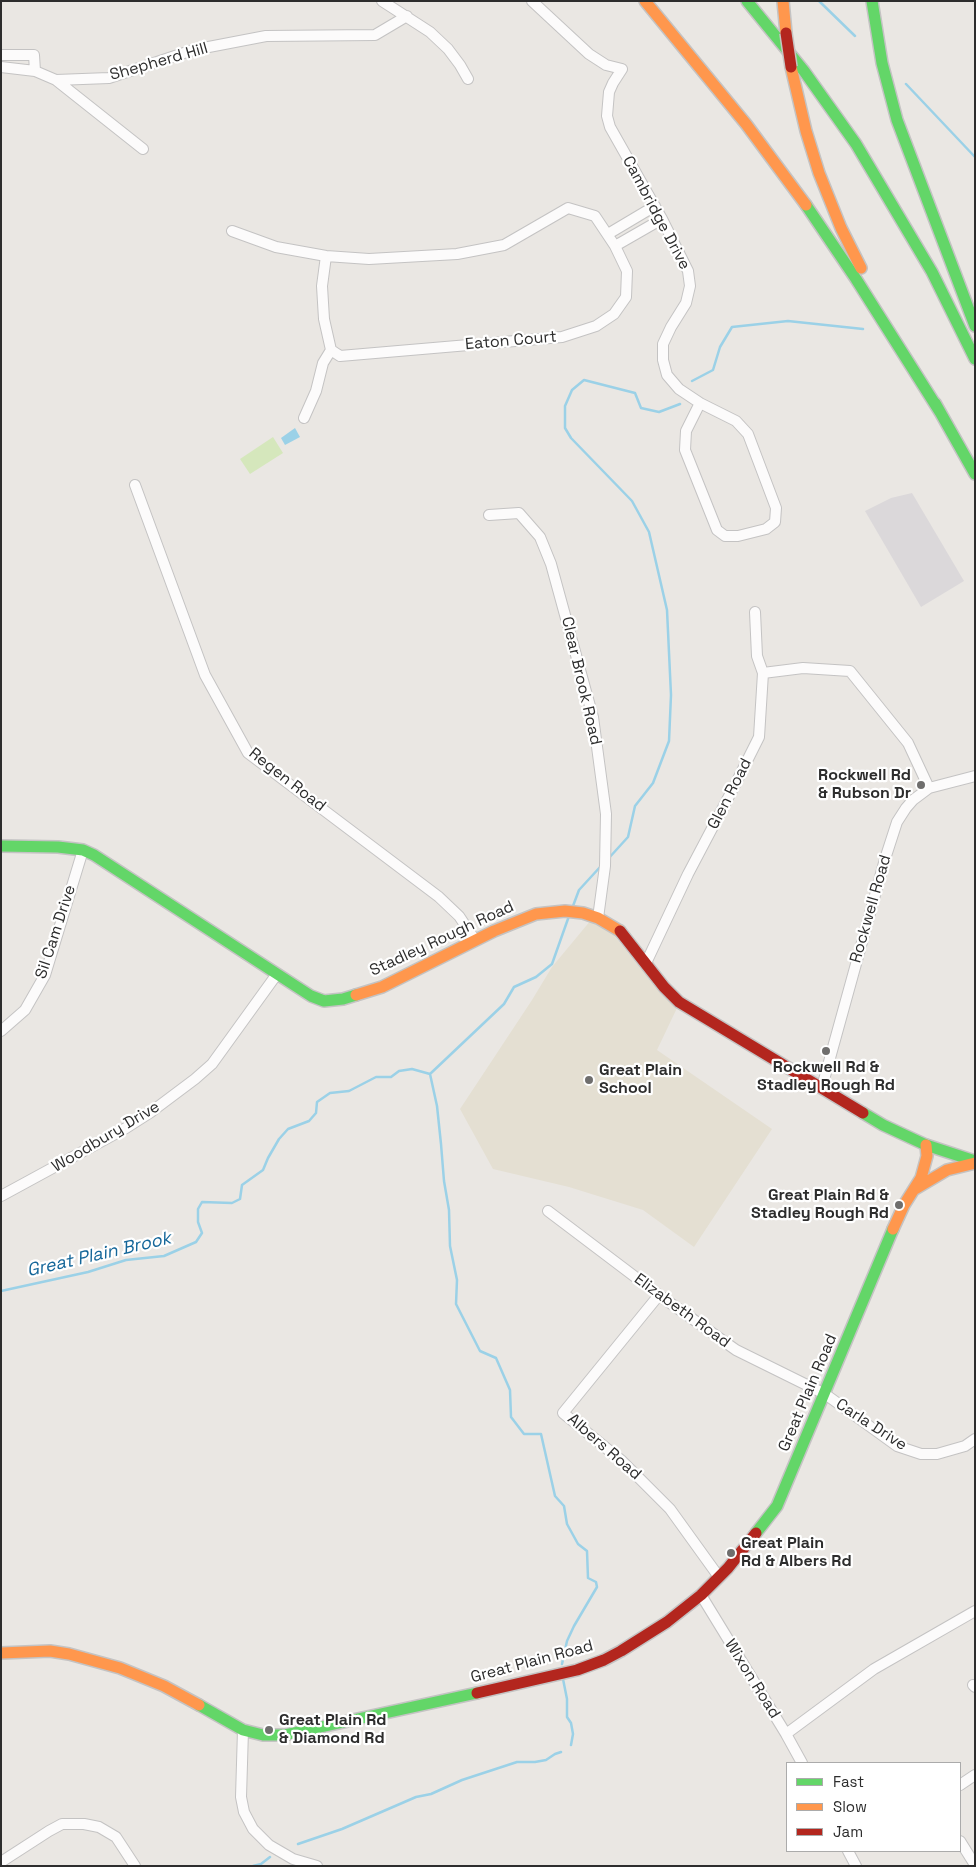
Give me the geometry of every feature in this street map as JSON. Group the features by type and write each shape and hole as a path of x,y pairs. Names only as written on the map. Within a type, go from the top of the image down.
{"main road":[{"path":"637,1 719,91"},
{"path":"645,1 770,156 826,234 940,412"},
{"path":"747,1 810,79 856,144 932,272 975,359"},
{"path":"783,1 791,67 808,138 835,214 861,268 975,474"},
{"path":"872,1 882,63 897,120 975,326"},
{"name":"Stadley Rough Road","path":"1,846 58,847 83,850 94,855 311,996 324,1000 343,999 382,986 517,920 545,912 571,911 598,918 621,932 664,987 679,1002 883,1125 926,1145"},
{"name":"Great Plain Road","path":"1,1653 59,1653 120,1668 164,1686 243,1730 263,1735 284,1735 469,1696 577,1670 604,1660 639,1641 701,1595 719,1577 776,1506 825,1394 889,1236 904,1205 921,1178 927,1156 926,1145 975,1162"},
{"name":"Great Plain Road","path":"915,1190 947,1170 975,1162"}],"street":[{"path":"382,1 430,32 448,49 468,79"},
{"name":"Cambridge Drive","path":"532,1 589,54 606,65 622,69 609,92 607,104 608,122 615,139 655,206 688,271 690,286 686,303 663,344 663,360 667,375 680,389 700,403 736,421 748,434 776,508 775,522 766,530 738,536 725,536 717,530 685,450 686,431 700,403"},
{"name":"Shepherd Hill","path":"56,80 110,78 193,50 266,36 375,35 407,16"},
{"path":"1,55 34,55 36,71"},
{"name":"Shepherd Hill","path":"1,67 36,71 56,80 143,149"},
{"path":"608,234 655,206"},
{"name":"Eaton Court","path":"232,231 276,247 326,256 369,259 457,254 504,245 568,208 595,216 615,246 627,271 626,297 614,314 596,326 562,337 340,356 330,350"},
{"path":"615,246 662,219"},
{"path":"304,418 316,391 322,363 330,350 324,319 322,286 326,256"},
{"name":"Regen Road","path":"135,485 205,675 248,753 440,896 459,916 475,940"},
{"name":"Clear Brook Road","path":"490,515 519,514 540,537 551,564 593,717 606,814 606,866 598,918"},
{"name":"Glen Road","path":"646,963 688,874 738,781 759,737 763,673 757,656 755,612"},
{"path":"763,673 803,668 850,671 908,743 929,788"},
{"name":"Rockwell Road","path":"822,1087 897,822 913,800 929,788 975,776"},
{"name":"Sil Cam Drive","path":"1,1031 25,1010 45,975 83,850"},
{"name":"Woodbury Drive","path":"1,1196 126,1128 195,1079 212,1064 277,974"},
{"name":"Elizabeth Road","path":"548,1211 736,1350 825,1394"},
{"name":"Albers Road","path":"660,1295 563,1413 622,1461 670,1509 719,1577"},
{"name":"Carla Drive","path":"825,1394 884,1437 908,1450 921,1454 937,1454 965,1446 975,1439"},
{"name":"Wixon Road","path":"701,1595 801,1762"},
{"path":"786,1734 874,1669 975,1611"},
{"path":"243,1730 241,1798 244,1812 253,1828 269,1845 293,1858 317,1866"},
{"path":"961,1784 975,1775"},
{"path":"1,1862 62,1824 84,1824 99,1827 116,1837 135,1866"},
{"path":"961,1843 975,1865"},
{"path":"849,1852 856,1866"}],"shaded area":[{"path":"912,493 964,581 921,607 865,511 891,498"},
{"name":"Great Plain School","path":"591,920 613,934 661,994 677,1008 657,1050 772,1129 694,1247 643,1210 569,1187 493,1169 460,1109 552,967"}],"green space":[{"path":"273,437 283,453 250,474 240,459"}],"water":[{"path":"295,428 300,437 285,445 281,438"}],"waterway":[{"path":"819,1 855,36"},
{"path":"906,84 975,157"},
{"path":"692,381 713,370 720,347 732,327 788,321 863,329"},
{"path":"608,859 628,837 635,806 653,783 669,741 671,695 667,610 649,532 632,501 571,438 565,428 565,406 572,390 584,380 635,393 641,408 659,412 680,404"},
{"path":"573,906 579,890 601,866"},
{"path":"562,1664 567,1641 597,1587 596,1582 588,1578 587,1551 578,1544 567,1524 564,1506 555,1496 541,1434 524,1434 511,1417 510,1390 496,1358 480,1351 456,1304 457,1280 450,1246 449,1210 444,1181 437,1106 430,1074 504,1004 514,987 536,977 552,964 569,916"},
{"name":"Great Plain Brook","path":"1,1291 88,1272 126,1260 164,1256 196,1242 202,1233 198,1222 198,1209 202,1202 232,1203 240,1199 242,1185 263,1170 279,1139 288,1129 309,1121 316,1113 317,1102 330,1093 349,1091 376,1077 391,1077 399,1071 412,1069 430,1074"},
{"path":"563,1679 567,1699 567,1717 571,1723 573,1734 571,1745"},
{"path":"298,1844 342,1829 416,1797 431,1794 462,1780 517,1762 546,1760 561,1752"},
{"path":"253,1866 261,1864 270,1857"}],"traffic: fast":[{"path":"747,1 804,71 856,144 932,272 975,359"},
{"path":"872,1 882,63 897,120 975,326"},
{"path":"806,205 856,279 940,412"},
{"path":"935,403 975,474"},
{"path":"1,846 58,847 83,850 94,855 311,996 324,1001 343,999 356,995"},
{"path":"863,1113 883,1125 926,1145 975,1161"},
{"path":"756,1533 777,1506 893,1229"},
{"path":"199,1705 243,1730 263,1735 284,1735 477,1693"}],"traffic: slow":[{"path":"645,1 746,124 806,205"},
{"path":"783,1 786,33"},
{"path":"791,67 806,131 819,173 841,228 861,268"},
{"path":"356,995 382,987 494,931 536,914 565,911 583,913 598,918 620,931"},
{"path":"893,1229 904,1205 921,1178 927,1156 926,1145"},
{"path":"915,1189 947,1170 975,1163"},
{"path":"1,1653 50,1651 69,1654 120,1668 164,1686 199,1705"}],"traffic: jam":[{"path":"786,33 791,67"},
{"path":"620,931 664,987 679,1002 863,1113"},
{"path":"477,1693 577,1670 604,1660 621,1651 667,1622 701,1595 728,1568 756,1533"}],"place":[{"name":"Rockwell Rd & Rubson Dr","path":"921,785"},
{"name":"Rockwell Rd & Stadley Rough Rd","path":"826,1051"},
{"name":"Great Plain School","path":"589,1080"},
{"name":"Great Plain Rd & Stadley Rough Rd","path":"899,1205"},
{"name":"Great Plain Rd & Albers Rd","path":"731,1553"},
{"name":"Great Plain Rd & Diamond Rd","path":"269,1730"}]}
